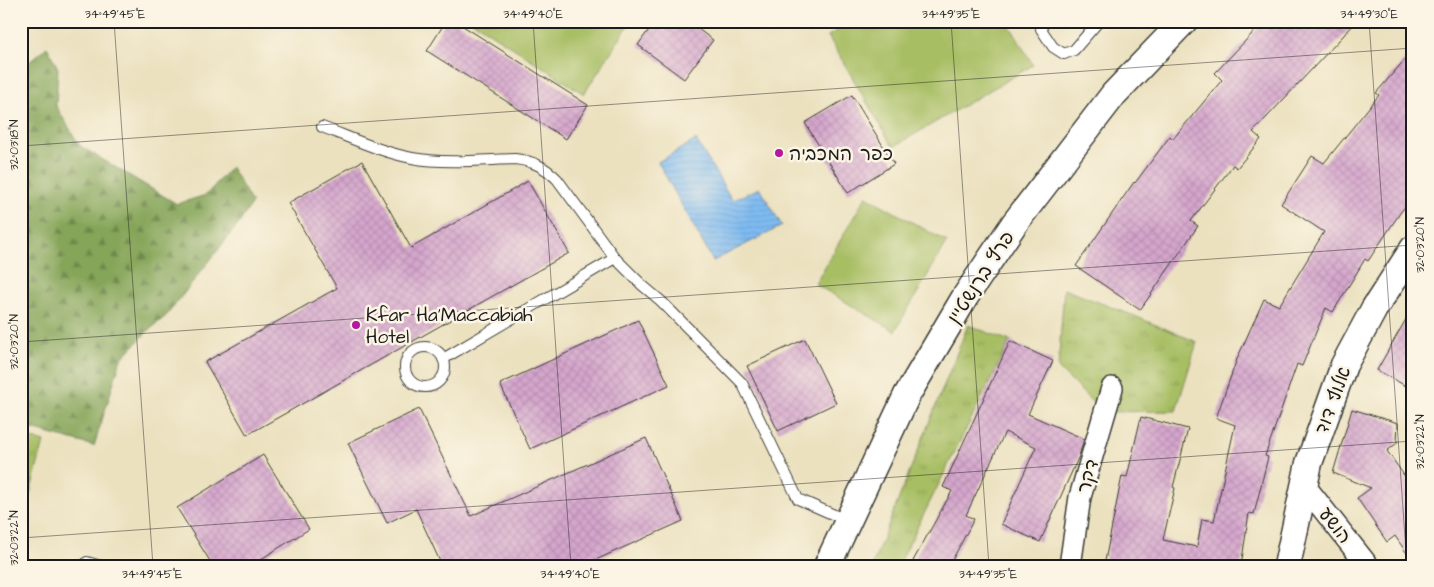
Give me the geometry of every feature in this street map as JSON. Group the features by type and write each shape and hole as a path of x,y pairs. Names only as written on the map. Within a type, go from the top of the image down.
{"street":[{"name":"פרץ ברנשטיין","path":"827,566 907,396 965,297 1014,224 1114,94 1184,21"},
{"name":"אלוף דוד","path":"1287,566 1309,463 1344,365 1374,309 1412,252"},
{"name":"דקר","path":"1070,566 1080,497 1112,388"},
{"name":"הושע","path":"1304,485 1368,566"}],"lane":[{"path":"1043,21 1041,29 1053,46 1064,54 1074,50 1099,21"},
{"path":"322,127 357,141 412,158 529,161 548,170 558,179 615,258 742,383 798,499 848,520"},
{"path":"443,359 615,258"},
{"path":"88,562 101,566"}],"green space":[{"path":"472,21 631,21 584,94"},
{"path":"794,21 830,21 809,34"},
{"path":"854,21 1007,21 1033,65 893,147 828,36"},
{"path":"47,47 58,68 56,106 80,146 177,204 206,195 231,167 252,203 240,222 167,315 147,332 121,359 94,446 21,426 21,177 25,167 21,155 21,69"},
{"path":"866,196 947,242 895,331 815,284"},
{"path":"1064,289 1197,342 1176,411 1102,412 1058,368"},
{"path":"968,325 1010,341 898,566 872,566"},
{"path":"21,436 44,442 21,525"}],"water":[{"path":"696,140 732,200 760,188 782,226 713,261 658,162"}],"building":[{"path":"446,21 455,21 588,105 566,139 427,51"},
{"path":"655,21 687,21 713,40 684,79 638,45"},
{"path":"1264,21 1357,21 1253,132 1261,139 1237,168 1233,165 1191,221 1198,226 1140,310 1076,266 1134,182 1170,136 1173,139 1222,80 1215,73"},
{"path":"1413,50 1413,197 1368,261 1365,259 1333,312 1326,308 1302,366 1297,364 1265,456 1268,457 1254,514 1249,513 1241,566 1104,566 1122,476 1127,477 1141,417 1188,429 1173,487 1175,488 1163,540 1197,547 1202,519 1214,521 1235,425 1216,418 1237,359 1264,299 1279,306 1324,232 1281,204 1312,156 1324,163 1379,95 1376,93"},
{"path":"852,95 894,164 848,193 805,123"},
{"name":"Kfar Ha'Maccabiah Hotel","path":"362,161 411,248 528,181 569,253 247,435 205,362 337,288 288,203"},
{"path":"1413,307 1413,390 1377,370"},
{"path":"638,320 669,385 530,449 500,384"},
{"path":"805,339 836,403 778,431 747,366"},
{"path":"1010,341 1053,361 1028,414 1084,439 1079,456 1040,542 1001,524 1036,447 1005,432 966,515 974,519 949,566 922,566 913,561 952,491 943,487"},
{"path":"419,409 471,516 646,438 683,521 582,566 442,566 416,509 387,523 348,443"},
{"path":"1352,409 1398,423 1397,443 1387,451 1413,488 1413,562 1395,536 1387,542 1357,498 1371,488 1333,473"},
{"path":"263,455 309,529 250,566 213,566 177,508"}],"place":[{"name":"כפר המכביה","path":"779,153"},
{"name":"Kfar Ha'Maccabiah Hotel","path":"356,325"}]}
